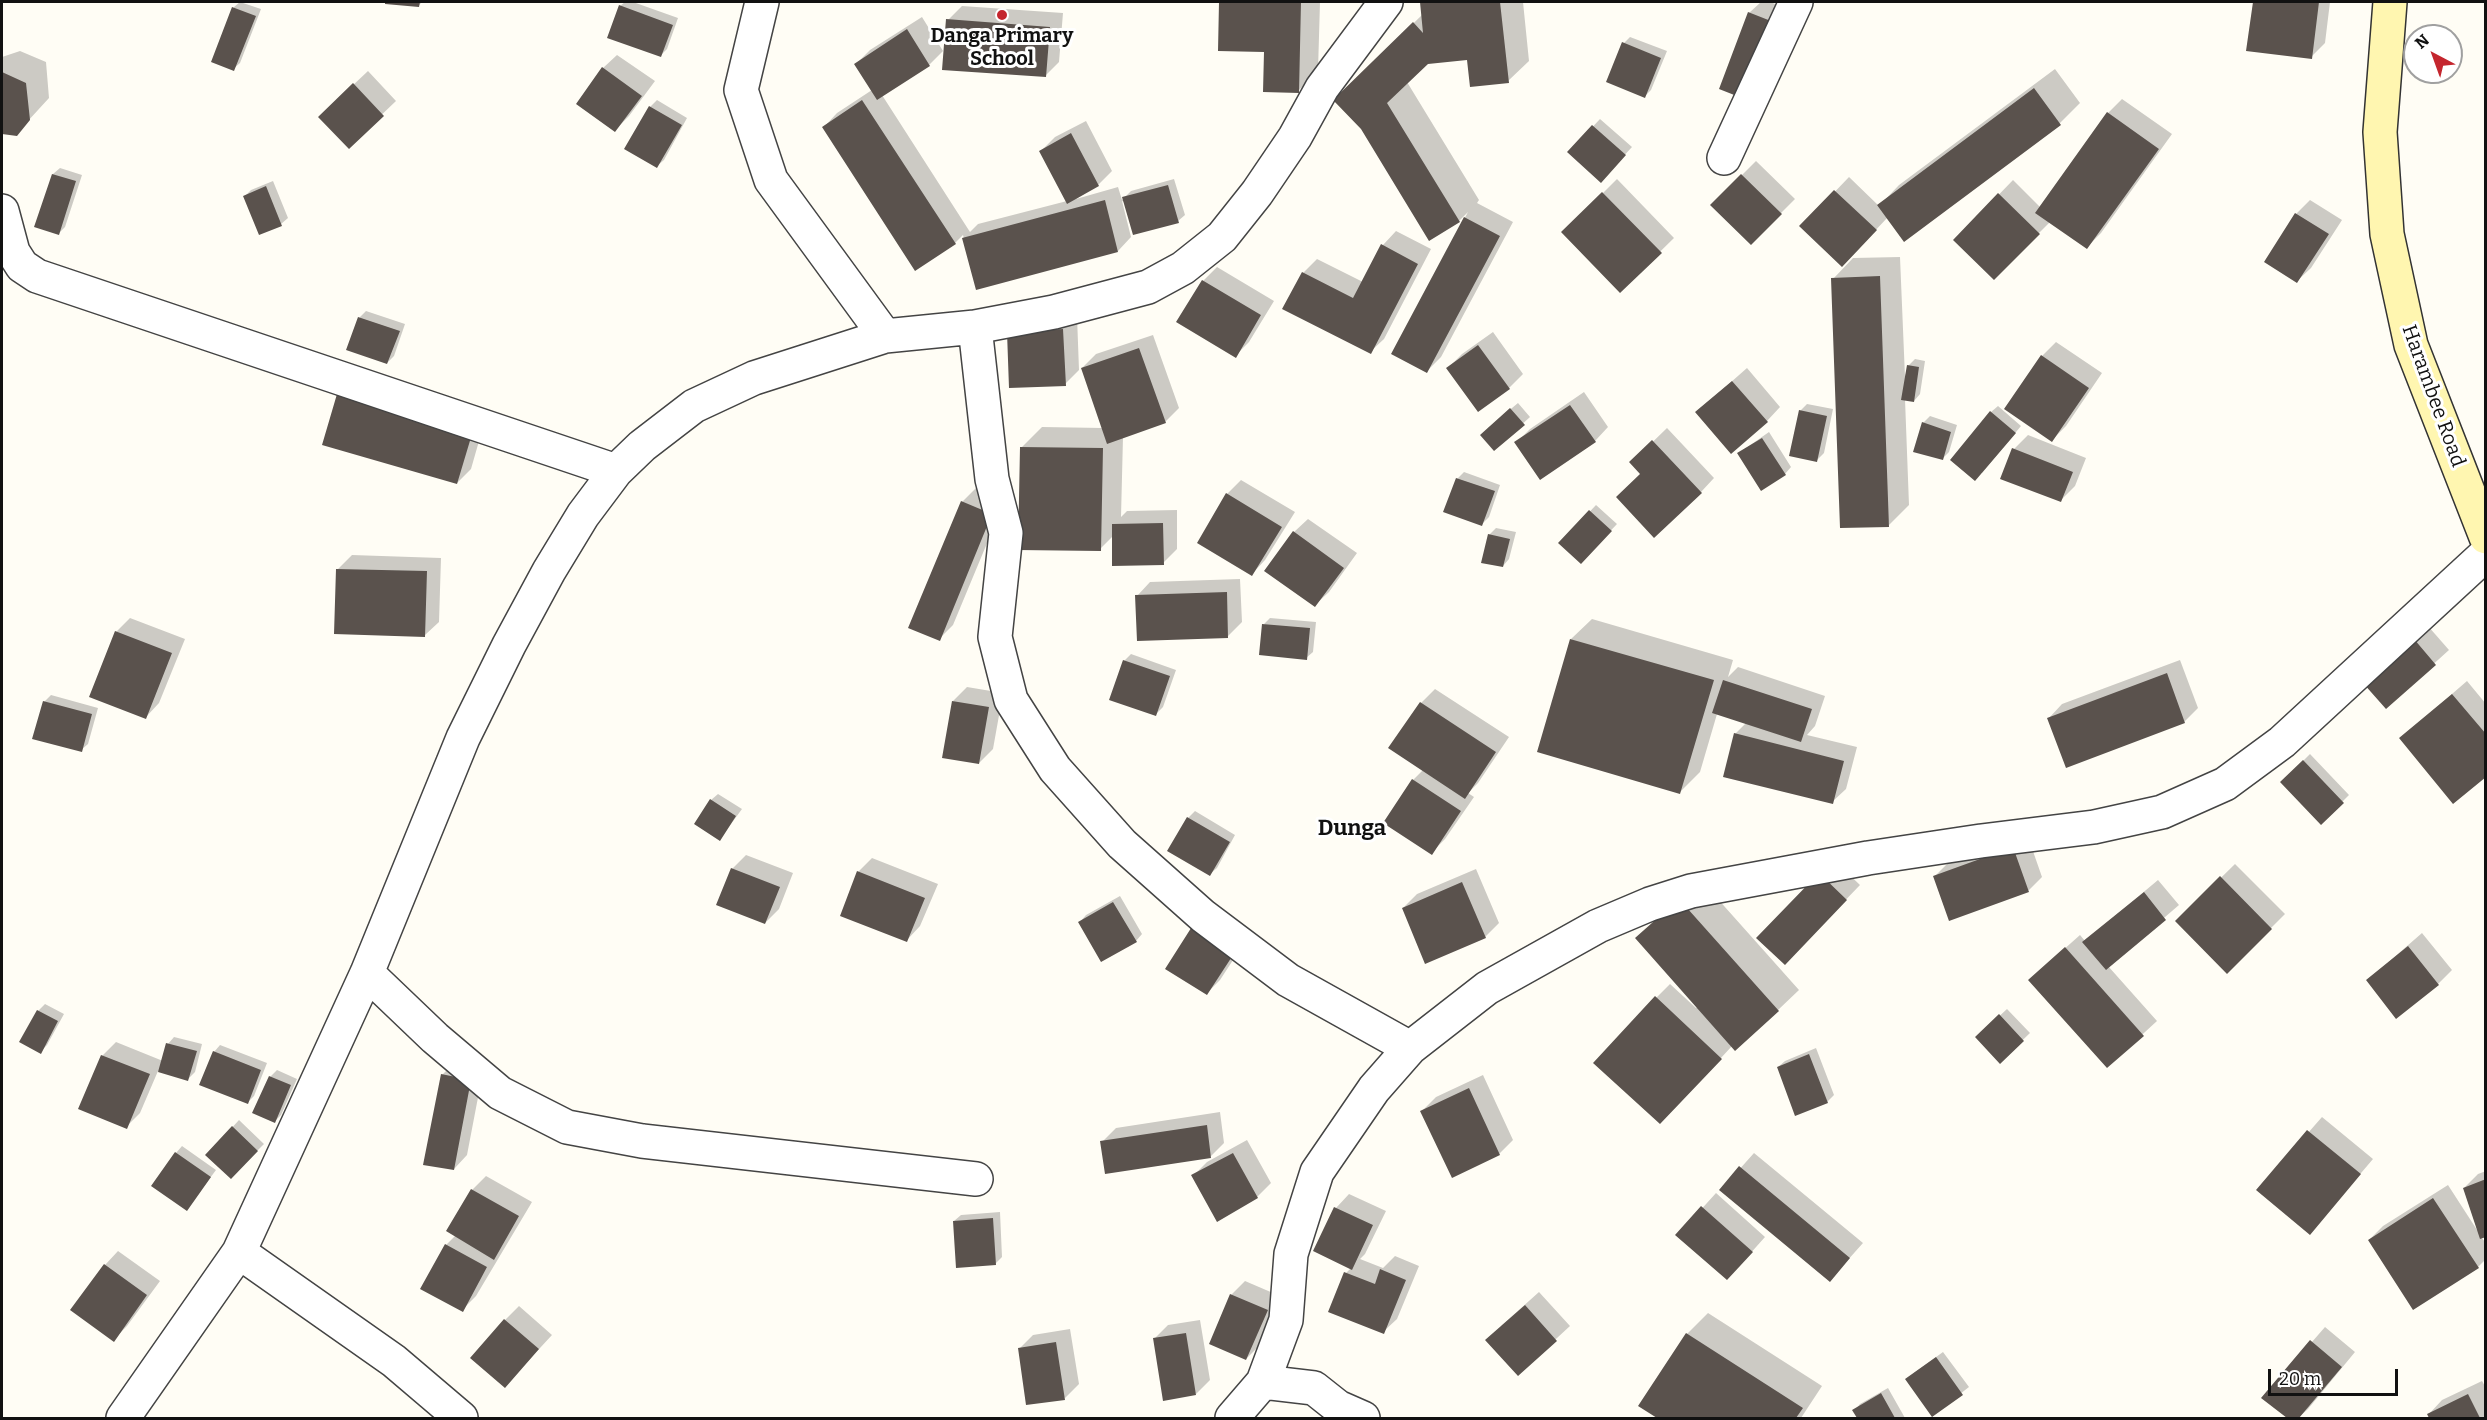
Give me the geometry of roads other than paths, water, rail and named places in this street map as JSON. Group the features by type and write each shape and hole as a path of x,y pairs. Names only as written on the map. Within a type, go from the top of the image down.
{"main road":[{"name":"Harambee Road","path":"2390,2 2380,132 2387,234 2411,345 2486,537"}],"street":[{"path":"762,2 741,90 771,180 885,336"},
{"path":"123,1419 239,1252 367,973 463,738 504,656 577,525 616,471 642,446 694,406 754,378 885,336 975,327 1054,312 1148,287 1190,262 1222,237 1257,193 1295,137 1322,88 1386,2"},
{"path":"1724,158 1796,2"},
{"path":"2,211 13,252 22,266 36,276 616,471"},
{"path":"975,327 992,479 1006,533 995,637 1011,700 1055,769 1122,844 1203,916 1288,980 1410,1048"},
{"path":"1232,1419 1263,1382 1286,1320 1291,1254 1317,1172 1374,1089 1410,1048 1487,988 1599,926 1650,904 1691,891 1868,858 2094,827 2162,812 2225,784 2282,742 2486,554"},
{"path":"367,973 435,1038 500,1093 567,1127 642,1141 976,1179"},
{"path":"239,1252 394,1361 461,1419"},
{"path":"1263,1382 1314,1388 1338,1407 1363,1419"}],"place":[{"name":"Danga Primary School","path":"1002,15"}],"district":[{"name":"Dunga","path":"1352,829"}]}
